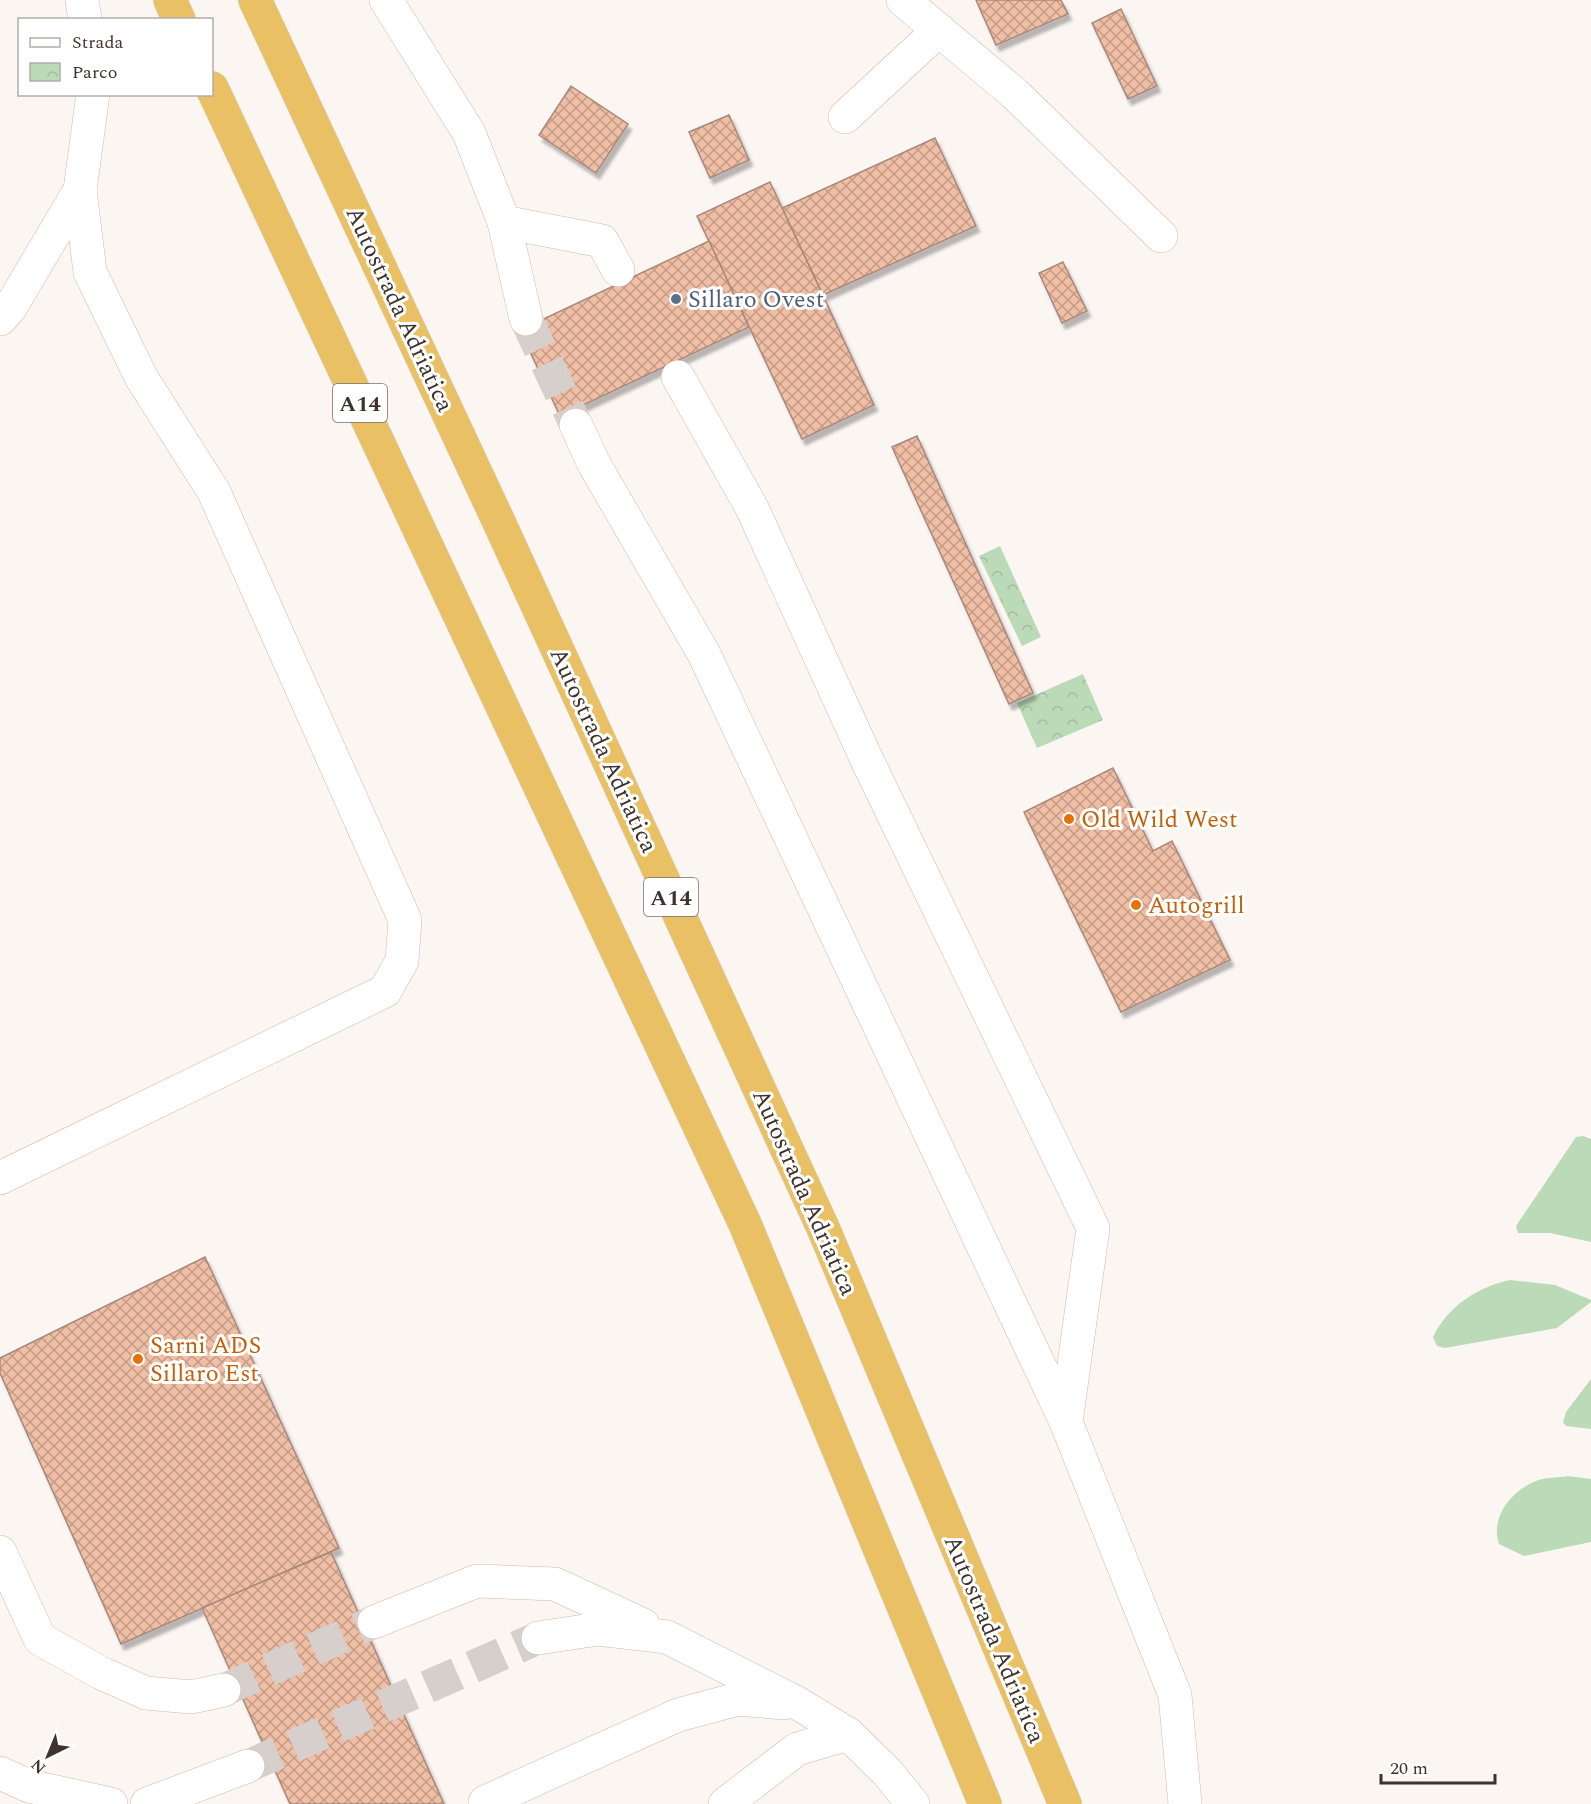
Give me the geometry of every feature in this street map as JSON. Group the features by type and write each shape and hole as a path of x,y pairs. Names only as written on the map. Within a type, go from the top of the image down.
{"highway":[{"path":"170,0 178,18"},
{"name":"Autostrada Adriatica","path":"255,0 493,509 824,1230 1065,1804"},
{"name":"A14","path":"213,90 745,1224 985,1804"}],"lane":[{"path":"82,0 85,18"},
{"path":"386,0 469,133 504,222 526,319"},
{"path":"903,0 1015,94 1161,236"},
{"path":"845,117 939,30"},
{"path":"0,1178 385,990 402,962 405,930 405,920 214,492 141,377 90,272 80,190 93,96"},
{"path":"0,319 10,309 80,190"},
{"path":"504,222 602,241 618,270"},
{"path":"678,377 752,508 867,760 1093,1228 1066,1422"},
{"path":"576,426 594,464 704,654 1066,1422 1175,1695 1185,1804"},
{"path":"0,1552 40,1639 102,1673 146,1693 191,1697 224,1690"},
{"path":"374,1622 477,1581 555,1584 800,1704 848,1734 887,1772 913,1804"},
{"path":"538,1638 598,1629 667,1637"},
{"path":"485,1802 678,1715 738,1699 800,1704"},
{"path":"725,1804 797,1749 848,1734"},
{"path":"147,1804 248,1766"},
{"path":"0,1773 28,1786 111,1804"}],"green space":[{"path":"1000,546 1041,637 1022,646 979,556"},
{"path":"1083,674 1103,720 1037,748 1017,703"},
{"path":"1583,1136 1591,1139 1591,1242 1550,1233 1518,1233 1516,1226 1576,1137"},
{"path":"1510,1280 1555,1285 1591,1300 1591,1302 1557,1328 1445,1348 1437,1346 1433,1337 1446,1316 1475,1293"},
{"path":"1591,1379 1591,1429 1566,1426 1563,1422 1566,1412"},
{"path":"1568,1476 1591,1479 1591,1542 1524,1556 1499,1544 1497,1524 1500,1515 1518,1491 1536,1481"}],"building":[{"path":"976,0 1061,0 1068,14 996,45"},
{"path":"1121,9 1157,86 1128,99 1092,23"},
{"path":"571,86 628,124 596,173 539,135"},
{"path":"729,115 749,160 710,178 689,132"},
{"path":"935,138 976,226 823,295 782,208"},
{"path":"770,182 874,405 802,439 697,216"},
{"path":"709,241 749,327 560,416 520,330"},
{"path":"1063,262 1087,311 1062,323 1039,273"},
{"path":"917,436 1033,693 1009,704 892,447"},
{"name":"Autogrill","path":"1113,768 1153,851 1172,841 1230,960 1121,1012 1024,812"},
{"path":"205,1257 339,1548 121,1644 0,1373 0,1358"},
{"path":"331,1552 444,1804 290,1804 202,1608"}],"tunnel":[{"path":"526,319 576,425"},
{"path":"224,1690 374,1622"},
{"path":"248,1766 538,1638"}],"place":[{"name":"Sillaro Ovest","path":"676,299"},
{"name":"Old Wild West","path":"1069,819"},
{"name":"Autogrill","path":"1136,905"},
{"name":"Sarni ADS Sillaro Est","path":"138,1359"}]}
